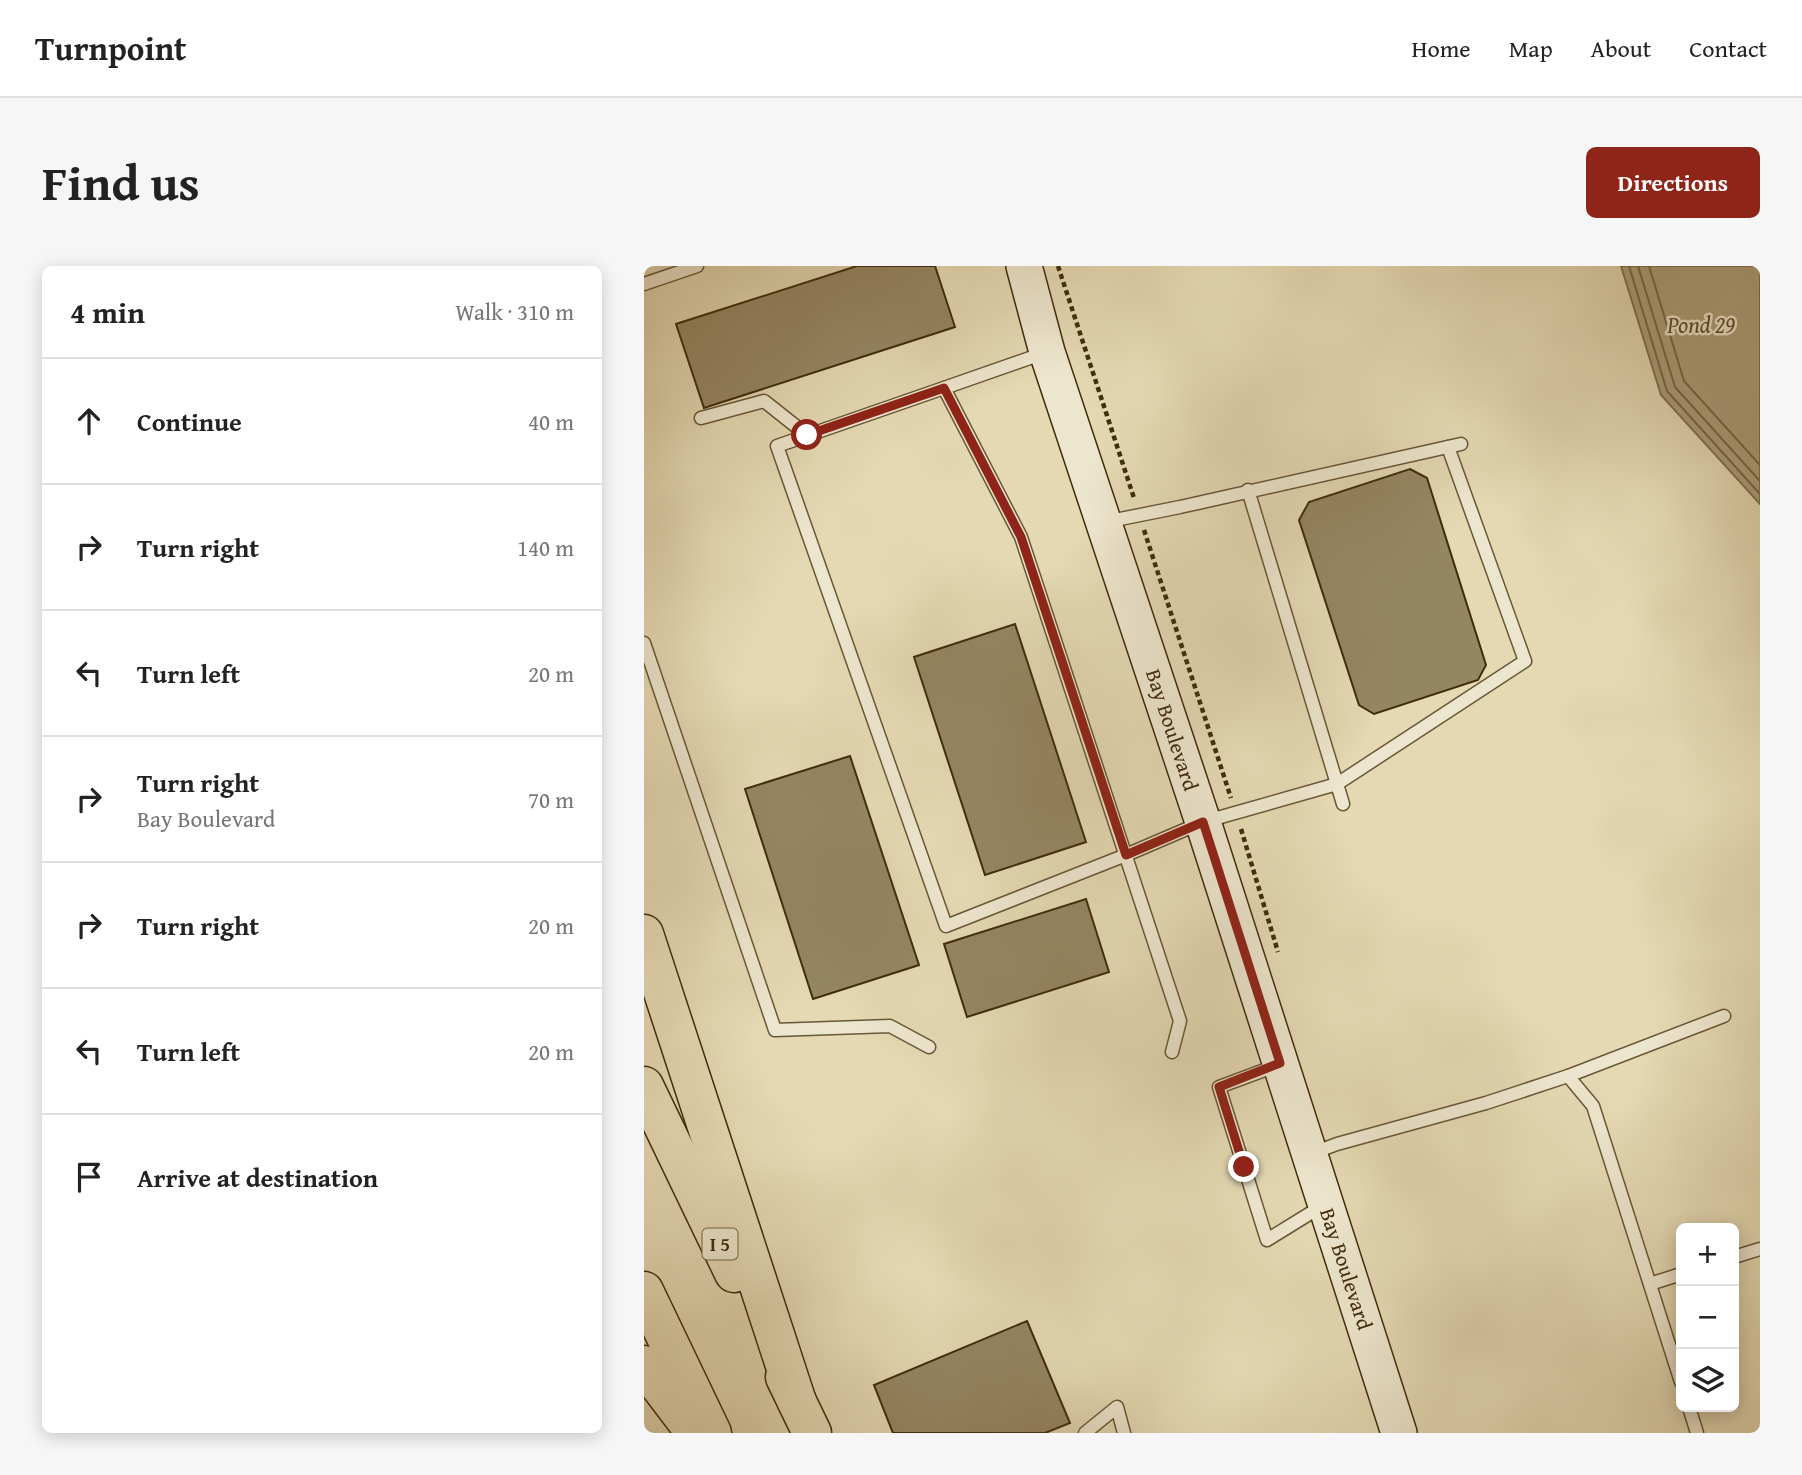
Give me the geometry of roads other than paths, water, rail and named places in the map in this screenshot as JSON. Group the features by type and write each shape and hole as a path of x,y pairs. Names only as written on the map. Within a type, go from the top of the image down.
{"highway":[{"path":"644,934 804,1417"},
{"name":"I 5","path":"644,1086 804,1417"},
{"path":"644,1291 712,1433"},
{"path":"644,1365 696,1433"}],"street":[{"name":"Bay Boulevard","path":"1024,266 1047,352 1203,822 1399,1433"}],"lane":[{"path":"644,284 697,266"},
{"path":"1047,352 777,446 946,926 1203,822 1336,784 1525,662 1454,445 1103,522"},
{"path":"944,388 1021,537 1180,1021 1172,1052"},
{"path":"701,418 764,401 807,435"},
{"path":"1248,490 1343,804"},
{"path":"644,643 775,1030 890,1026 929,1047"},
{"path":"1310,1155 1336,1144 1486,1103 1568,1076 1724,1016"},
{"path":"1280,1063 1219,1087 1268,1240 1326,1204"},
{"path":"1568,1076 1593,1107 1676,1366"},
{"path":"1739,1255 1760,1249"},
{"path":"1650,1284 1676,1276"},
{"path":"1085,1433 1116,1407 1124,1433"},
{"path":"1691,1412 1698,1433"}],"water":[{"name":"Pond 29","path":"1621,266 1760,266 1760,504 1661,395"}]}
